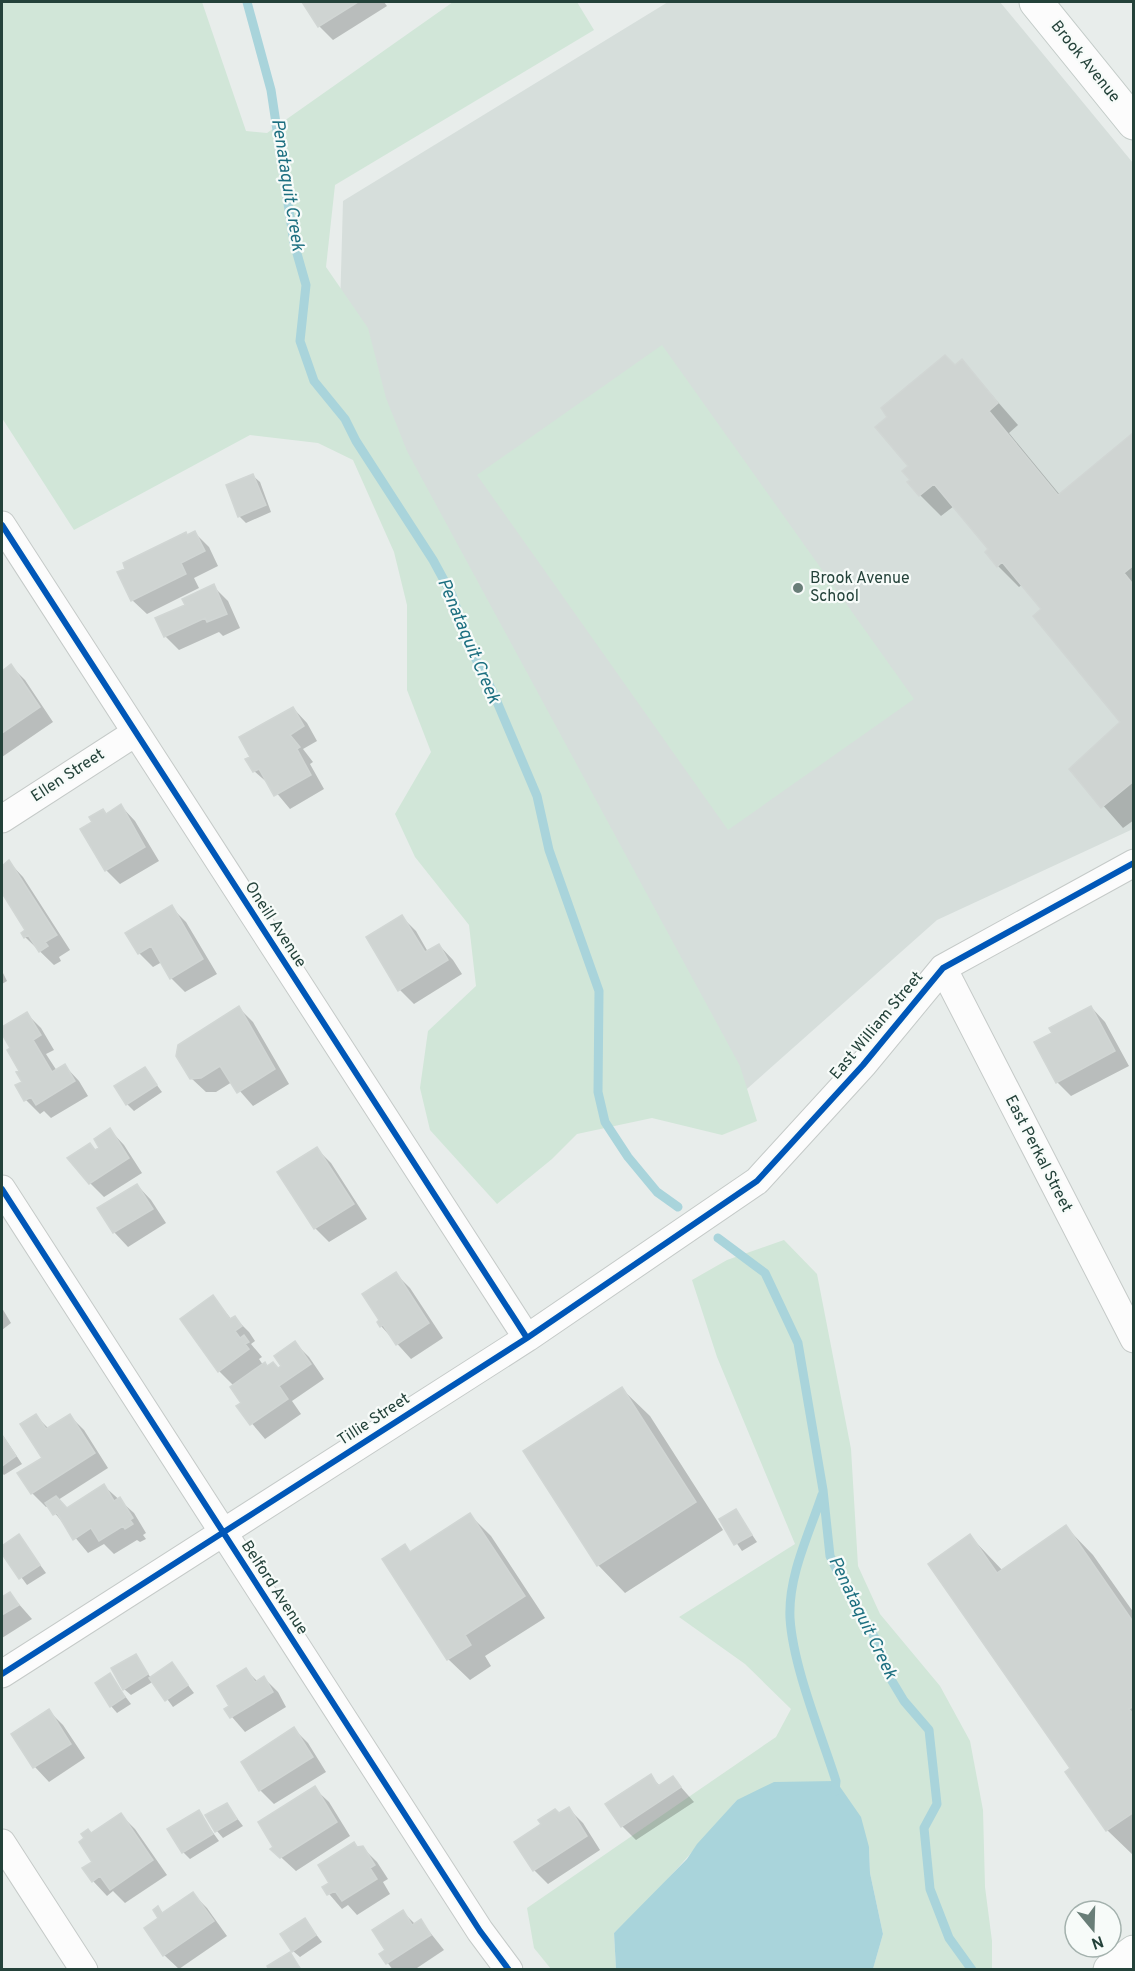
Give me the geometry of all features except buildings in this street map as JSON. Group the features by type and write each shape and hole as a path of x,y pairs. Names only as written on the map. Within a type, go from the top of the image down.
{"street":[{"name":"Brook Avenue","path":"1036,2 1134,123"},
{"name":"Oneill Avenue","path":"2,525 527,1338"},
{"name":"Ellen Street","path":"2,819 135,733"},
{"name":"East William Street","path":"757,1181 863,1065 943,968 1134,863"},
{"name":"East Perkal Street","path":"943,968 1134,1339"},
{"name":"Tillie Street","path":"2,1674 527,1338 757,1181"},
{"name":"Belford Avenue","path":"2,1189 474,1922 509,1970"},
{"path":"2,1843 84,1970"},
{"path":"1110,1970 1134,1952"}],"shaded area":[{"name":"Brook Avenue School","path":"668,2 1000,2 1133,163 1133,829 937,920 730,1104 339,346 343,201"}],"green space":[{"path":"2,2 202,2 246,131 267,133 453,2 577,2 594,30 335,185 326,267 368,328 386,398 407,451 740,1066 757,1121 722,1135 652,1118 577,1134 552,1159 497,1204 430,1130 420,1088 428,1031 476,986 469,925 415,857 395,814 431,752 407,690 407,605 394,552 353,460 318,443 250,435 74,530 2,418"},
{"path":"662,345 914,699 728,830 477,475"},
{"path":"784,1240 817,1274 851,1449 858,1566 880,1614 940,1686 970,1741 983,1810 985,1887 992,1941 992,1969 873,1969 883,1934 870,1873 869,1847 737,1800 662,1885 614,1933 616,1969 551,1969 534,1948 527,1908 776,1737 791,1709 745,1664 679,1617 795,1544 717,1357 692,1280 727,1260"}],"water":[{"path":"836,1781 861,1817 869,1847 870,1873 883,1934 873,1969 616,1969 614,1933 687,1859 697,1844 737,1800 774,1782"}],"waterway":[{"name":"Penataquit Creek","path":"247,2 271,90 294,243 306,285 300,341 314,381 345,419 356,441 433,560 452,595 471,650 492,690 537,796 549,850 599,991 598,1092 605,1122 628,1157 657,1192 678,1207"},
{"name":"Penataquit Creek","path":"718,1238 765,1273 798,1343 823,1490 830,1556 848,1593 878,1643 889,1676 904,1701 929,1730 937,1804 924,1828 930,1889 949,1938 972,1970"},
{"path":"822,1495 796,1571 790,1602 790,1618 796,1658 836,1781 835,1791"}],"cycle path":[{"path":"2,525 527,1338"},
{"path":"2,1674 527,1338 757,1181 863,1065 943,968 1134,863"},
{"path":"2,1189 480,1931 509,1970"}],"place":[{"name":"Brook Avenue School","path":"798,588"}]}
